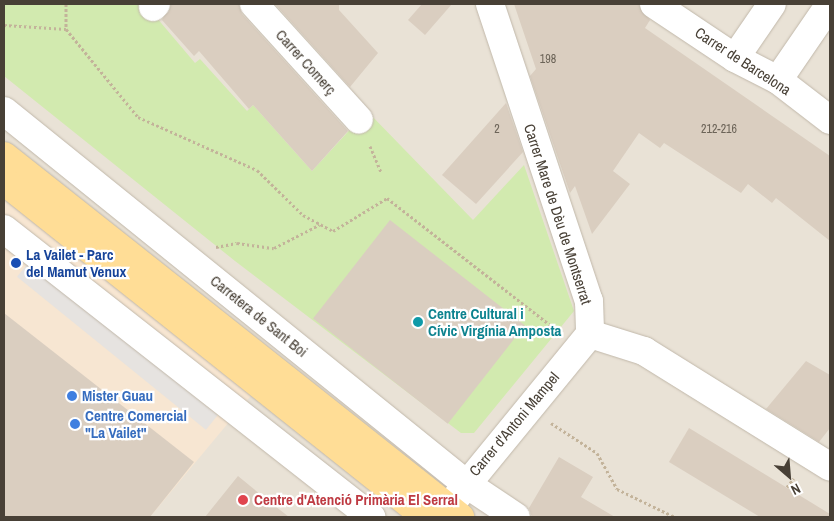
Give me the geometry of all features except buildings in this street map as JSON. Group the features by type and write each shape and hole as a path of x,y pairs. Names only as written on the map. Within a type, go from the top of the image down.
{"main road":[{"path":"4,156 445,515"},
{"path":"4,181 445,515"}],"street":[{"name":"Carrer Comerç","path":"254,4 359,120"},
{"name":"Carrer Mare de Dèu de Montserrat","path":"490,4 589,301 590,334"},
{"name":"Carrer de Barcelona","path":"654,4 735,58 778,80 830,120"},
{"path":"735,58 772,4"},
{"path":"778,80 830,4"},
{"name":"Carretera de Sant Boi","path":"4,111 465,483 516,517"},
{"path":"4,229 371,517"},
{"name":"Carrer d'Antoni Mampel","path":"445,515 465,483 590,334"},
{"path":"590,334 644,351 830,467"}],"path":[{"path":"66,4 66,29 138,117 257,170 319,225 333,231 387,198 563,335"},
{"path":"4,25 66,29"},
{"path":"211,252 237,243 274,248 319,225"},
{"path":"528,408 597,453 617,489 675,517"}],"shaded area":[{"path":"4,4 830,4 830,517 4,517"},
{"path":"4,191 254,392 150,517 4,517"},
{"path":"29,262 218,415 206,430 17,277"}],"green space":[{"path":"4,4 145,4 195,63 200,59 247,111 253,105 312,171 367,111 473,220 524,165 574,311 474,433 461,433 235,261 4,76"}],"place":[{"name":"La Vailet - Parc del Mamut Venux","path":"16,263"},
{"name":"Centre Cultural i Cívic Virgínia Amposta","path":"418,322"},
{"name":"Mister Guau","path":"72,396"},
{"name":"Centre Comercial \"La Vailet\"","path":"75,424"},
{"name":"Centre d'Atenció Primària El Serral","path":"243,500"}]}
